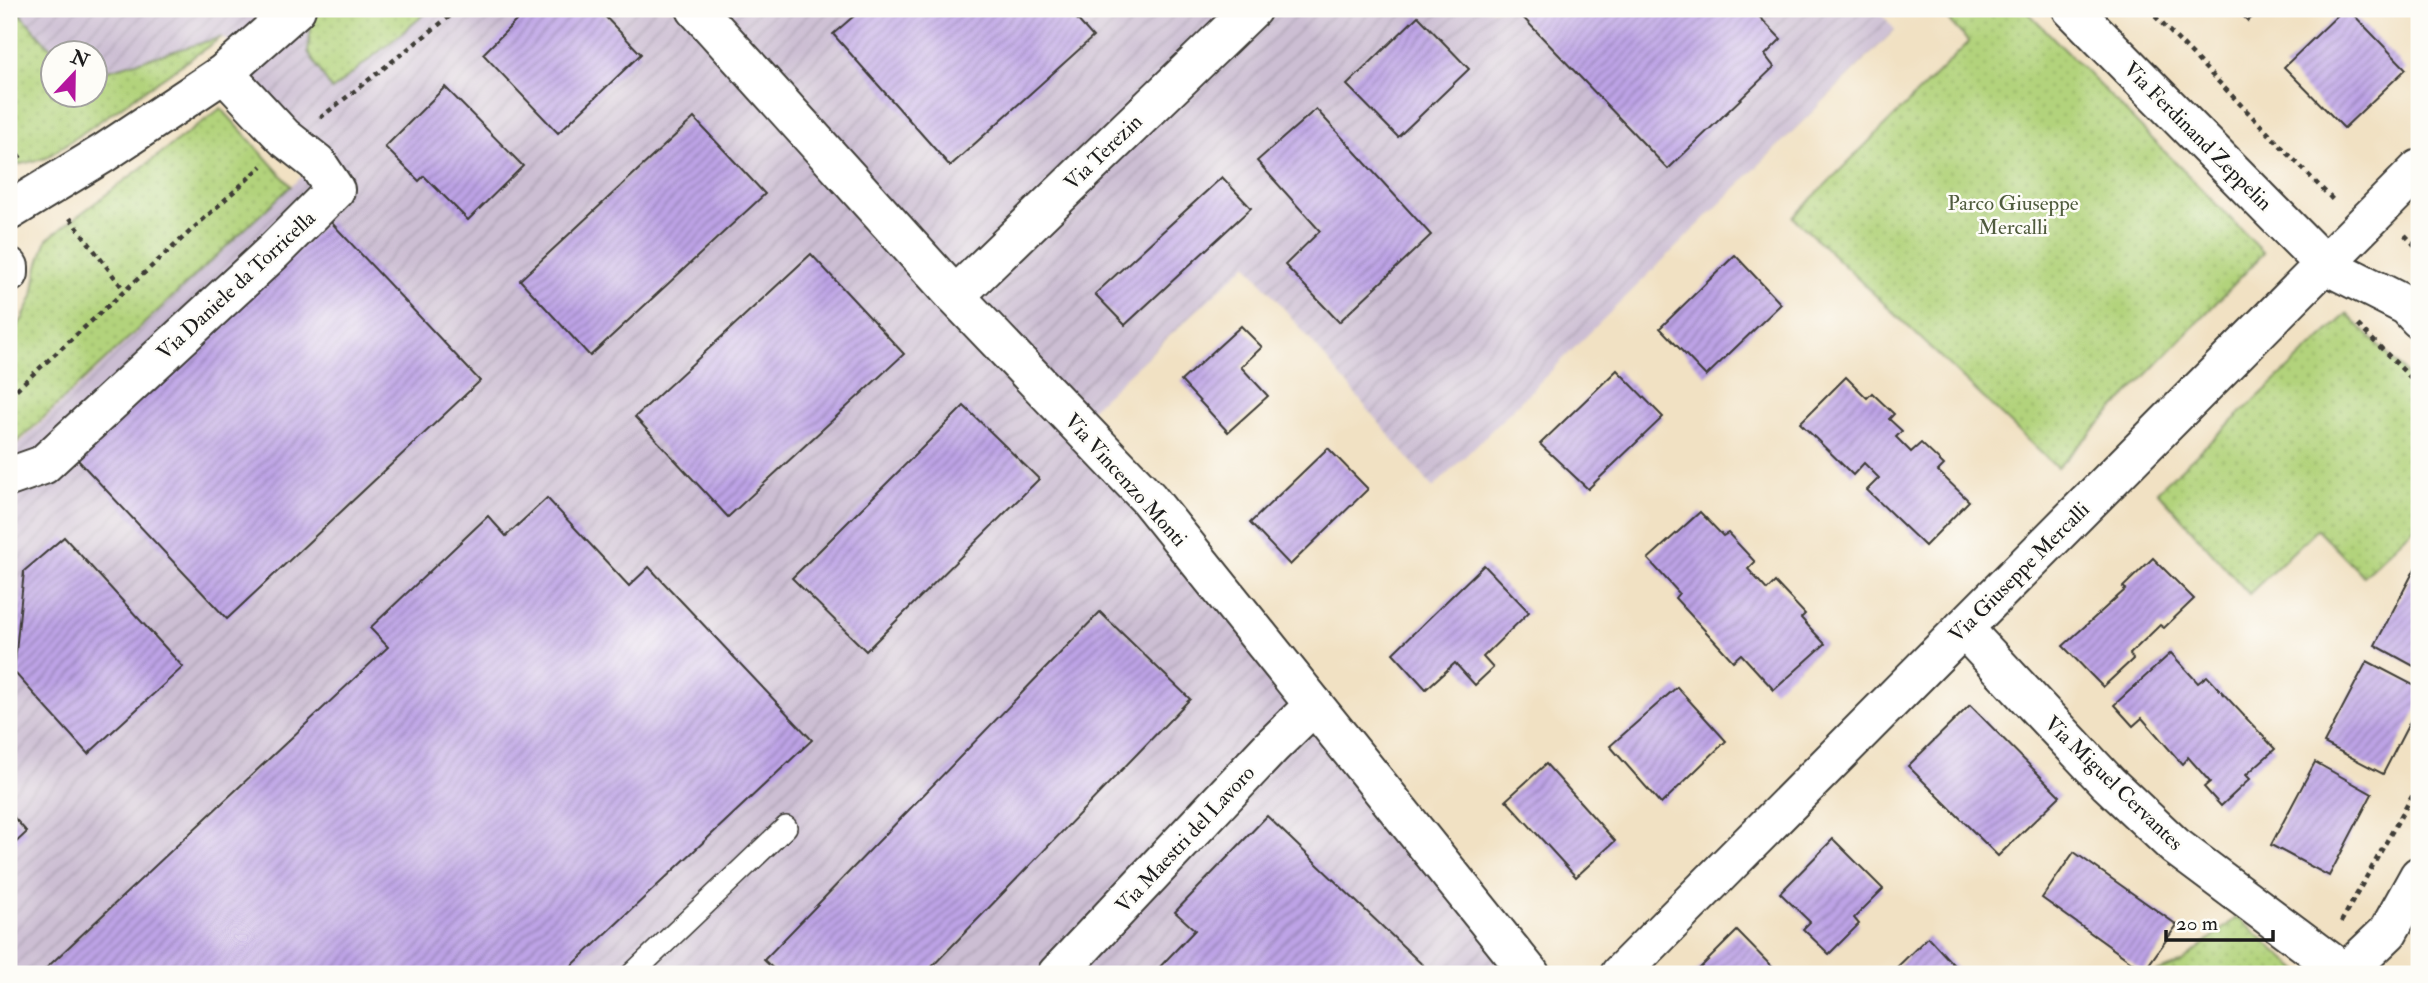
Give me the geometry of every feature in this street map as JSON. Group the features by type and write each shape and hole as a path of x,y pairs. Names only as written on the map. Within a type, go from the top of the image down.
{"street":[{"path":"9,211 69,175 223,73 296,9"},
{"name":"Via Vincenzo Monti","path":"696,9 955,296 1148,498 1530,974"},
{"name":"Via Terezin","path":"955,296 1252,9"},
{"name":"Via Ferdinand Zeppelin","path":"2072,9 2324,264 2407,306 2419,319"},
{"name":"Via Daniele da Torricella","path":"9,477 43,465 273,252 335,190 317,163 289,141 223,73"},
{"name":"Via Giuseppe Mercalli","path":"1620,974 2419,169"},
{"path":"9,267 9,273"},
{"name":"Via Miguel Cervantes","path":"1963,628 2108,783 2175,846 2336,967"},
{"name":"Via Maestri del Lavoro","path":"1057,974 1314,705"},
{"path":"2336,967 2388,932 2419,876"}],"lane":[{"path":"632,974 786,827"}],"path":[{"path":"9,396 289,141 458,9"},
{"path":"2148,9 2361,228"},
{"path":"2404,234 2419,250"},
{"path":"2336,967 2352,905 2419,784"}],"shaded area":[{"path":"16,9 1878,9 1895,30 1433,488 1247,264 1076,423 1530,974 9,974 9,453 316,163 224,73 245,54 222,37 108,70 108,38 42,38"}],"green space":[{"path":"9,9 16,9 42,38 38,38 38,108 108,108 108,70 222,37 46,158 9,167"},
{"path":"320,9 431,9 332,90 308,52 312,16"},
{"name":"Parco Giuseppe Mercalli","path":"1938,9 2025,9 2264,253 2057,468 1793,217 1969,42"},
{"path":"221,108 291,186 9,450 9,339 33,296 38,266 47,239"},
{"path":"2347,314 2419,386 2419,523 2363,576 2317,529 2249,594 2157,491"},
{"path":"2237,917 2303,974 2152,974 2182,962"}],"building":[{"path":"528,9 598,9 641,54 558,133 483,54"},
{"path":"862,9 1068,9 1093,37 950,166 833,34"},
{"path":"1515,9 1752,9 1781,39 1765,55 1774,67 1668,169"},
{"path":"2236,9 2261,9 2248,21"},
{"path":"2344,9 2348,9 2406,69 2344,128 2284,67"},
{"path":"1418,16 1469,69 1398,137 1347,85"},
{"path":"445,87 523,166 468,220 424,176 419,181 385,147"},
{"path":"1316,109 1431,235 1339,322 1285,265 1320,231 1257,161"},
{"path":"694,118 765,194 590,356 520,280"},
{"path":"1222,177 1251,208 1125,325 1095,294"},
{"path":"330,221 480,381 227,619 77,459"},
{"path":"811,254 904,354 728,517 635,417"},
{"path":"1735,255 1781,304 1706,376 1660,328"},
{"path":"1241,326 1262,347 1241,367 1268,396 1228,432 1181,381"},
{"path":"1617,370 1663,417 1588,489 1540,444"},
{"path":"1846,377 1867,398 1872,393 1894,414 1889,419 1902,431 1896,437 1911,452 1921,443 1944,465 1938,471 1969,501 1925,546 1867,490 1879,478 1864,463 1853,475 1800,423"},
{"path":"964,406 1039,479 866,651 792,578"},
{"path":"1328,448 1368,489 1290,565 1250,523"},
{"path":"547,498 629,586 649,567 812,740 563,974 40,974 388,647 370,628 488,516 506,536"},
{"path":"1700,512 1723,536 1728,533 1755,562 1748,569 1767,590 1775,582 1805,614 1801,618 1825,644 1774,690 1741,654 1733,661 1675,598 1679,593 1648,559"},
{"path":"64,537 183,667 88,754 14,672 24,571"},
{"path":"2153,558 2194,599 2164,628 2160,625 2130,654 2133,659 2103,687 2063,646 2126,589 2123,587"},
{"path":"2419,561 2419,669 2375,645"},
{"path":"1484,565 1529,612 1483,657 1493,668 1475,685 1455,663 1426,689 1393,653"},
{"path":"1100,612 1190,699 925,974 779,974 764,960"},
{"path":"2171,653 2198,683 2207,676 2275,749 2246,775 2250,779 2221,806 2204,787 2210,782 2188,757 2182,764 2142,718 2133,726 2114,705"},
{"path":"2367,661 2419,688 2419,704 2383,774 2324,743"},
{"path":"1677,687 1726,741 1661,804 1610,746"},
{"path":"1970,705 2060,796 1998,856 1908,766"},
{"path":"2315,762 2372,794 2329,876 2271,845"},
{"path":"1546,764 1615,841 1576,877 1506,800"},
{"path":"9,812 27,832 9,849"},
{"path":"1267,816 1432,974 1153,974 1195,930 1175,912"},
{"path":"1833,839 1883,889 1854,918 1859,924 1829,954 1803,929 1810,922 1780,893"},
{"path":"2074,852 2177,925 2144,971 2042,898"},
{"path":"1737,931 1779,974 1694,974"},
{"path":"1928,937 1962,974 1890,974"}]}
